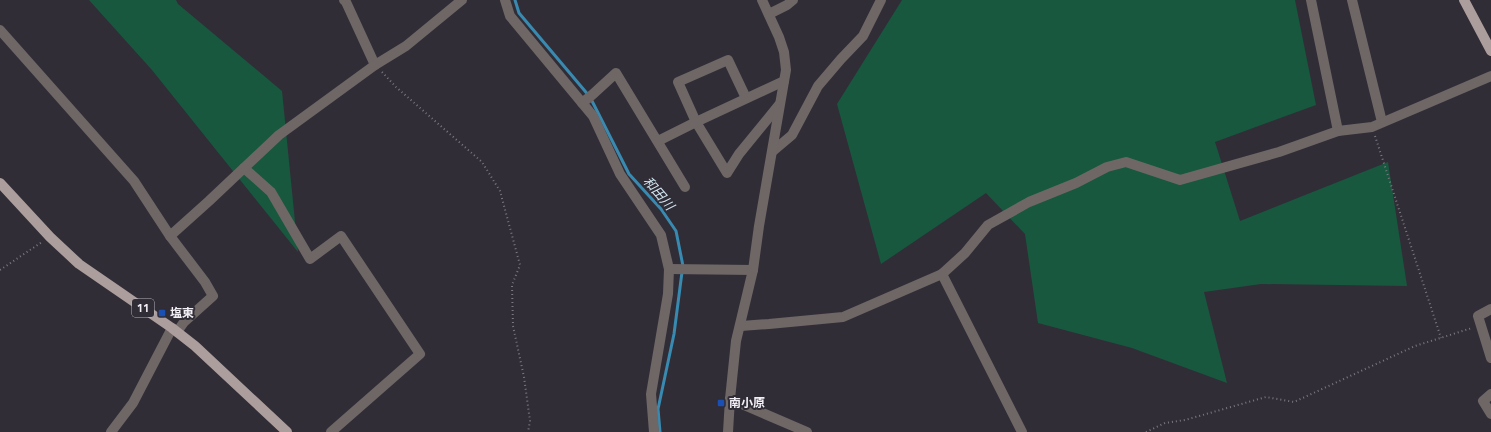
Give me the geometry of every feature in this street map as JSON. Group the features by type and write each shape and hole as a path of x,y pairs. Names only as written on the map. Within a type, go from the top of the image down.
{"main road":[{"path":"1464,0 1491,51"},
{"name":"11","path":"0,183 50,237 79,264 175,330 195,346 287,432"}],"street":[{"path":"344,0 376,65"},
{"path":"170,236 279,135 376,65 406,46 462,0"},
{"path":"505,0 510,16 593,116 620,174 661,235 669,269 668,294 651,394 654,432"},
{"path":"728,432 736,341 741,326 753,270 759,226 786,70 784,52 779,37 762,0"},
{"path":"769,14 787,5 793,0"},
{"path":"773,151 792,135 818,86 863,36 881,0"},
{"path":"1311,0 1338,132"},
{"path":"1352,0 1382,122"},
{"path":"0,30 134,181 170,236 205,282 212,296 175,330 133,403 111,432"},
{"path":"746,98 728,60 678,82 696,122 727,173 739,154 780,105"},
{"path":"582,103 616,73 685,187"},
{"path":"741,326 843,316 942,274 965,253 988,225 1029,202 1076,183 1107,168 1126,162 1180,180 1279,152 1338,132 1372,127 1491,76"},
{"path":"658,142 696,122 784,81"},
{"path":"244,168 271,192 310,259 341,236 420,354 331,432"},
{"path":"669,269 753,270"},
{"path":"942,274 1022,432"},
{"path":"1491,309 1478,316 1491,358"},
{"path":"1491,394 1483,401 1491,414"},
{"path":"730,399 807,432"}],"path":[{"path":"376,65 396,87 482,162 500,191 520,265 512,286 513,326 524,377 530,421 528,432"},
{"path":"1372,127 1441,338"},
{"path":"0,270 50,237"},
{"path":"1146,432 1165,423 1185,420 1266,397 1294,402 1416,346 1481,325"}],"green space":[{"path":"89,0 176,0 178,4 282,91 298,252 152,70"},
{"path":"902,0 1295,0 1316,105 1215,142 1240,221 1388,162 1407,286 1261,284 1204,292 1227,383 1132,348 1038,323 1025,234 986,193 881,264 837,104"}],"waterway":[{"name":"和田川","path":"515,0 519,13 590,97 629,174 661,209 676,231 683,266"},
{"name":"和田川","path":"660,432 658,409 674,334 682,272"}],"place":[{"name":"塩東","path":"162,313"},
{"name":"南小原","path":"721,403"}]}
